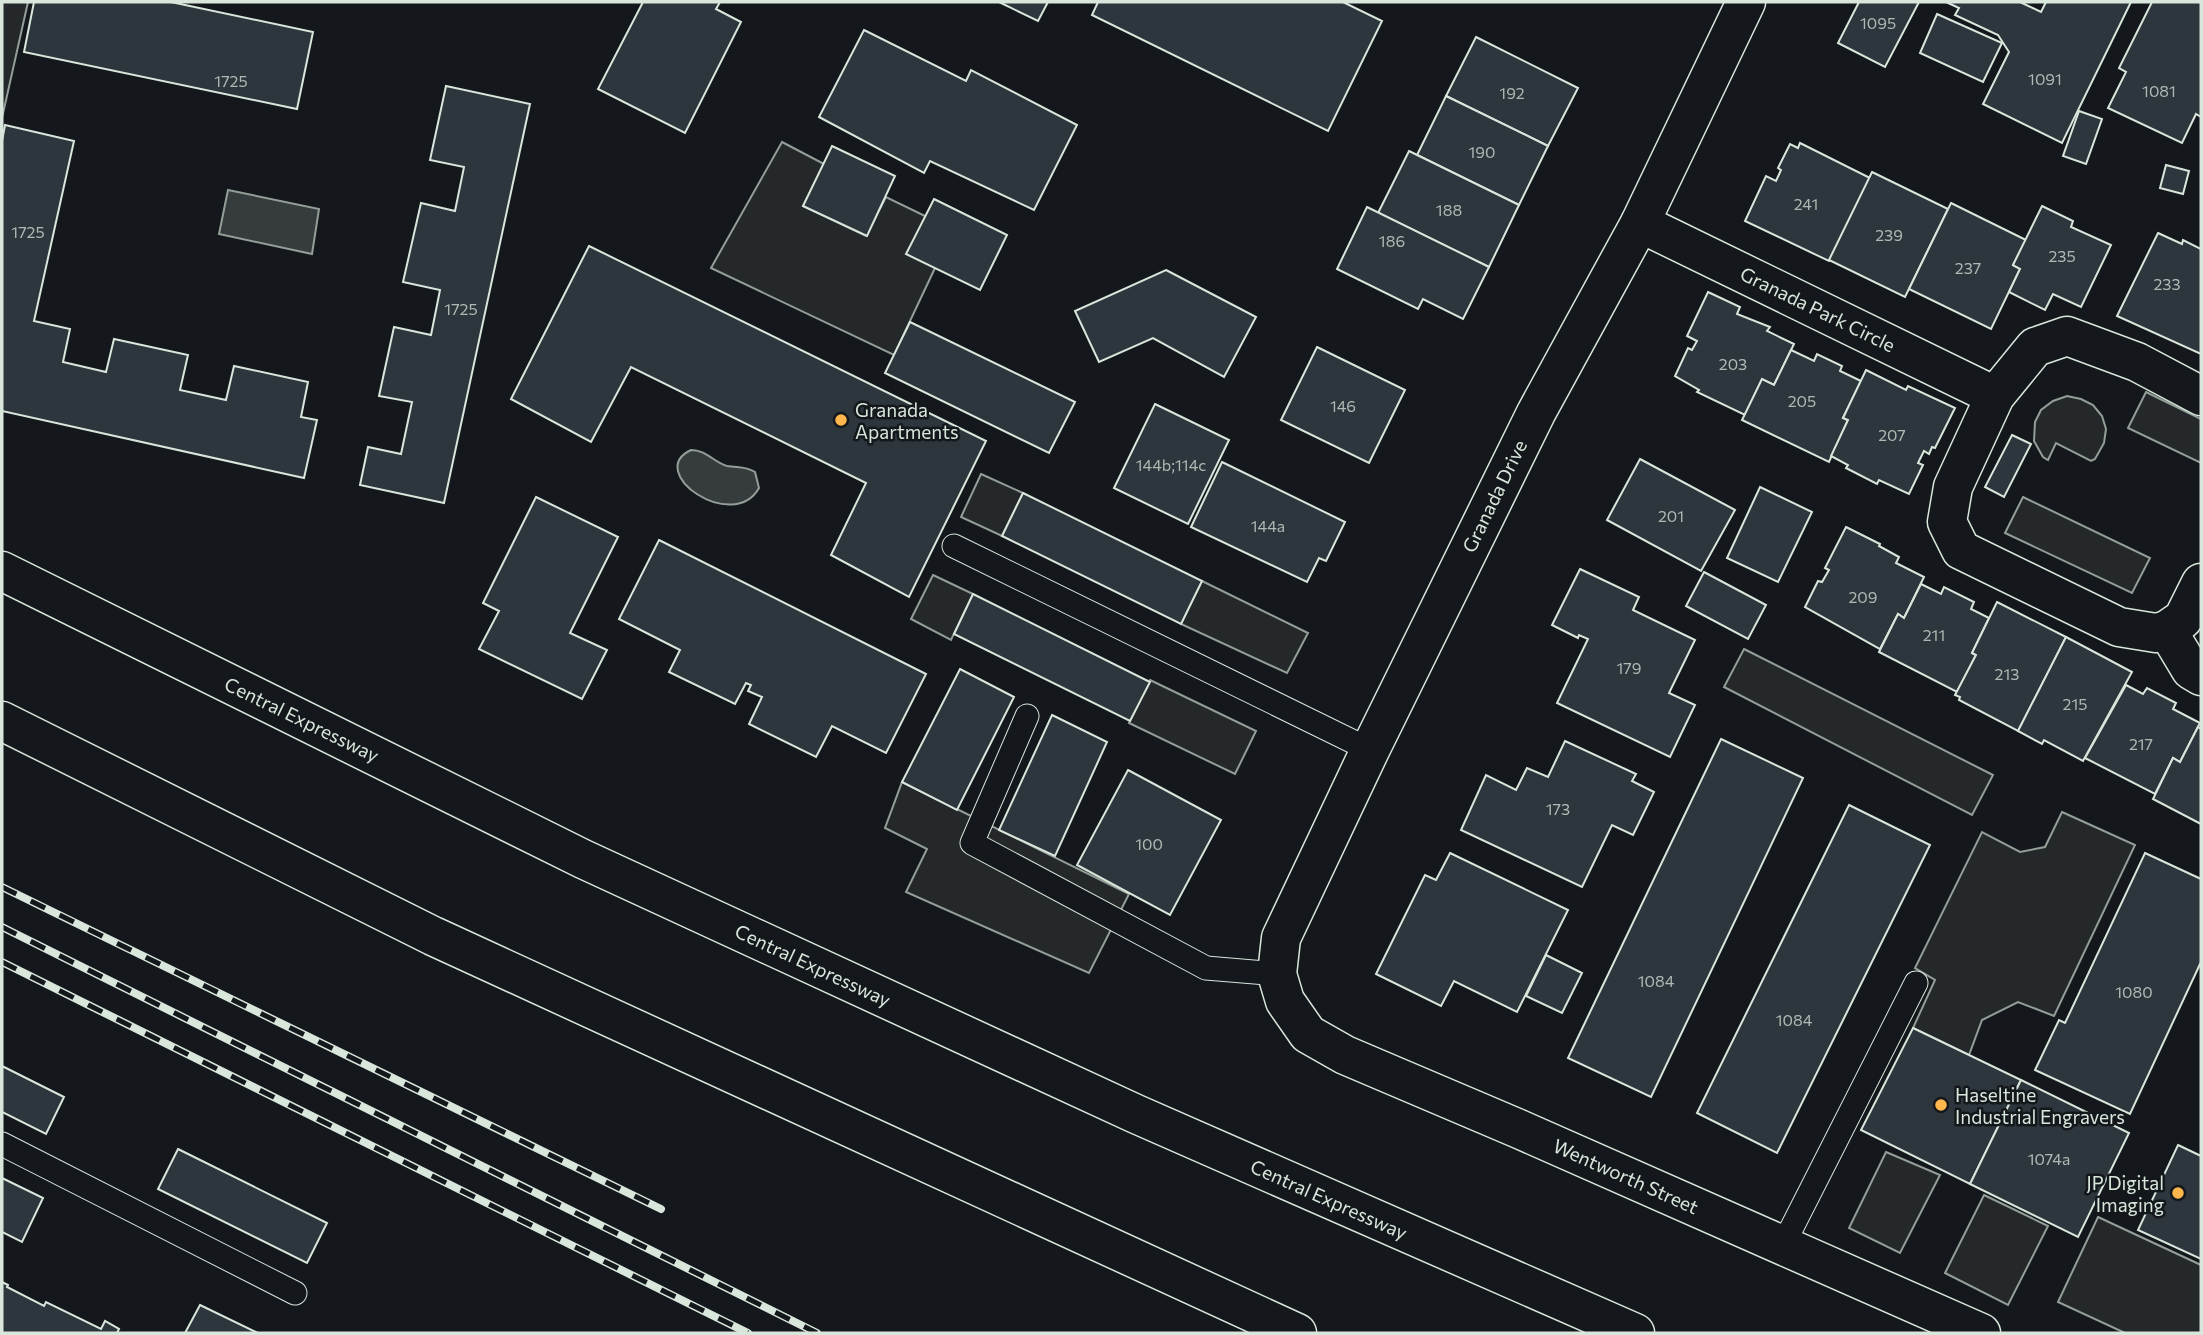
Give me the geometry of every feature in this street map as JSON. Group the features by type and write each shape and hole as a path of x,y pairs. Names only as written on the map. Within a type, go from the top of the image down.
{"main road":[{"name":"Granada Drive","path":"1281,988 1281,938 1536,413 1640,223 1746,2"},
{"name":"Granada Park Circle","path":"1640,223 1995,396"},
{"path":"2201,396 2137,362 2067,336 2035,347 1995,396 1953,487 1947,522 1961,550 2119,627 2156,633 2167,630 2183,619 2201,583"},
{"name":"Central Expressway","path":"2,571 596,864 1136,1114 1636,1333"},
{"path":"2167,630 2191,670 2201,676"},
{"path":"2,721 433,936 1297,1333"},
{"name":"Wentworth Street","path":"1281,988 1308,1034 1345,1055 1981,1333"}],"lane":[{"path":"954,547 1370,750"},
{"path":"1027,716 972,843 1206,968 1281,988"},
{"path":"1783,1245 1916,983"},
{"path":"2,1144 295,1293"}],"shaded area":[{"path":"2,2 28,2 2,118"},
{"path":"782,142 824,164 803,206 866,236 886,197 925,216 935,268 894,355 711,268"},
{"path":"228,190 319,209 312,254 219,234"},
{"path":"2146,392 2201,419 2201,463 2128,428"},
{"path":"2067,396 2093,405 2102,416 2106,429 2104,443 2091,461 2056,443 2048,460 2043,457 2034,441 2035,422 2041,410 2053,401"},
{"path":"691,450 701,452 727,466 755,472 759,488 747,500 731,505 698,495 685,484 678,472 679,460"},
{"path":"981,474 1023,493 1002,536 961,517"},
{"path":"2023,497 2150,558 2132,593 2005,533"},
{"path":"933,575 973,594 951,640 911,619"},
{"path":"1202,581 1308,633 1287,673 1181,624"},
{"path":"1744,649 1993,775 1972,815 1724,687"},
{"path":"1150,680 1256,731 1235,774 1129,723"},
{"path":"902,782 1129,894 1089,973 906,892 927,849 885,828"},
{"path":"2062,812 2135,845 2054,1016 2018,1002 1982,1020 1969,1055 1913,1028 1935,980 1915,968 1982,832 2020,852 2045,847"},
{"path":"1886,1152 1940,1175 1900,1253 1849,1228"},
{"path":"1984,1195 2048,1226 2008,1305 1945,1273"},
{"path":"2098,1217 2201,1265 2201,1333 2125,1333 2058,1302"}],"building":[{"path":"34,2 171,2 313,32 297,109 24,52"},
{"path":"643,2 720,2 716,9 741,22 685,133 598,89"},
{"path":"999,2 1048,2 1038,21"},
{"path":"1098,2 1343,2 1382,21 1328,131 1092,15"},
{"path":"1859,2 1919,2 1885,67 1838,43"},
{"path":"1946,2 2020,2 2041,12 2046,2 2131,2 2062,143 1983,104 2009,52 1998,35 1955,15 1959,8"},
{"path":"2152,2 2201,2 2201,117 2196,114 2182,143 2108,108 2126,72 2119,68"},
{"path":"1937,14 2002,43 1983,82 1920,53"},
{"path":"864,30 966,81 971,70 1077,125 1034,210 930,161 924,173 819,117"},
{"path":"1476,37 1578,88 1548,146 1446,96"},
{"path":"446,86 530,104 444,503 360,485 368,447 401,454 412,402 379,396 394,327 431,335 440,290 403,282 421,203 455,211 464,167 430,160"},
{"path":"1446,96 1548,146 1519,205 1417,155"},
{"path":"2079,111 2102,119 2086,164 2063,156"},
{"path":"5,125 74,141 34,321 70,329 63,362 106,372 114,339 188,355 180,390 226,400 234,366 308,382 301,417 317,420 304,478 2,411 2,141"},
{"path":"1800,143 1870,178 1829,261 1745,221 1766,176 1776,181 1781,170 1778,168 1790,144 1798,148"},
{"path":"832,146 895,176 867,236 803,206"},
{"path":"1409,151 1519,205 1489,267 1378,213"},
{"path":"2166,165 2189,171 2183,194 2160,188"},
{"path":"1872,172 1948,209 1905,297 1829,260"},
{"path":"934,199 1007,235 980,290 906,254"},
{"path":"1951,203 2026,240 2013,265 2020,269 1991,329 1909,289"},
{"path":"2042,206 2073,221 2071,227 2111,245 2081,307 2053,294 2045,310 2009,292 2020,269 2013,265"},
{"path":"1367,207 1489,267 1463,319 1423,299 1418,309 1337,269"},
{"path":"2158,233 2182,244 2183,240 2201,249 2201,354 2117,316"},
{"name":"Granada Apartments","path":"589,246 986,441 909,597 831,555 866,483 631,367 591,442 511,399"},
{"path":"1166,270 1256,317 1224,377 1153,338 1099,362 1075,311"},
{"path":"1708,292 1740,307 1737,314 1770,327 1767,331 1794,344 1774,385 1762,379 1745,415 1697,392 1699,390 1675,376 1688,348 1692,350 1697,341 1687,336"},
{"path":"910,322 1075,402 1049,453 885,373"},
{"path":"1317,347 1405,390 1369,463 1281,420"},
{"path":"1791,350 1814,361 1817,354 1842,366 1840,371 1861,381 1843,418 1848,420 1829,462 1742,420 1762,379 1774,385"},
{"path":"1866,370 1906,390 1908,386 1955,408 1935,448 1932,447 1929,454 1924,451 1918,463 1923,465 1909,494 1879,480 1877,484 1846,468 1848,465 1831,456 1848,420 1843,418"},
{"path":"1155,404 1229,440 1188,524 1114,488"},
{"path":"2012,435 2031,444 2004,497 1985,487"},
{"path":"1640,459 1735,510 1701,571 1607,520"},
{"path":"1222,462 1345,522 1326,561 1319,558 1307,582 1191,527"},
{"path":"1760,487 1812,512 1778,582 1727,558"},
{"path":"1023,493 1202,581 1181,624 1002,536"},
{"path":"536,497 618,537 570,633 607,650 582,699 479,649 499,611 483,603"},
{"path":"1846,527 1880,544 1879,546 1899,557 1896,563 1924,577 1904,618 1898,614 1880,649 1805,607 1818,581 1822,582 1829,570 1825,568"},
{"path":"659,540 926,674 886,753 832,726 816,757 749,724 762,697 748,691 751,685 746,683 735,704 669,672 680,650 619,619"},
{"path":"1580,569 1639,597 1633,610 1695,640 1669,693 1695,705 1670,757 1557,703 1588,639 1579,635 1578,638 1552,625"},
{"path":"1704,572 1766,605 1748,639 1686,606"},
{"path":"1921,584 1941,594 1944,587 1974,602 1971,609 1989,618 1972,653 1976,655 1957,692 1879,652 1898,614 1904,618"},
{"path":"973,594 1150,682 1130,721 954,634"},
{"path":"1997,602 2066,637 2018,731 1959,700 1960,697 1955,695 1976,655 1972,653"},
{"path":"2066,637 2132,672 2083,761 2044,740 2042,744 2018,731"},
{"path":"960,669 1014,697 957,810 902,782"},
{"path":"2126,685 2143,694 2147,688 2176,703 2173,709 2200,723 2180,762 2173,758 2155,794 2085,758"},
{"path":"1052,715 1107,742 1055,856 999,830"},
{"path":"2198,727 2201,729 2201,824 2153,799 2173,758 2180,762"},
{"path":"1721,739 1803,778 1651,1097 1568,1058"},
{"path":"1565,741 1636,774 1632,781 1654,792 1633,835 1612,825 1582,887 1461,830 1486,775 1516,790 1527,768 1548,777"},
{"path":"1128,770 1221,820 1170,915 1077,865"},
{"path":"1849,805 1930,845 1777,1153 1697,1113"},
{"path":"1450,853 1568,910 1517,1012 1454,981 1441,1006 1376,974 1425,875 1436,880"},
{"path":"2145,853 2201,879 2201,962 2130,1114 2035,1070 2059,1020 2065,1023"},
{"path":"1546,955 1582,973 1562,1013 1526,996"},
{"name":"Haseltine Industrial Engravers","path":"1913,1028 2021,1080 1970,1184 1861,1130"},
{"path":"2,1066 64,1097 46,1134 2,1112"},
{"path":"2021,1080 2129,1133 2078,1237 1970,1184"},
{"name":"JP Digital Imaging","path":"2178,1145 2201,1156 2201,1259 2138,1230"},
{"path":"178,1149 327,1223 307,1263 158,1189"},
{"path":"2,1178 43,1198 22,1242 2,1232"},
{"path":"2,1282 44,1306 46,1302 101,1329 105,1321 119,1329 117,1333 2,1333"},
{"path":"200,1305 258,1333 185,1333"}],"railway":[{"path":"2,887 661,1209"},
{"path":"2,927 817,1333"},
{"path":"2,962 748,1333"}],"place":[{"name":"Granada Apartments","path":"841,420"},
{"name":"Haseltine Industrial Engravers","path":"1941,1105"},
{"name":"JP Digital Imaging","path":"2178,1193"}]}
